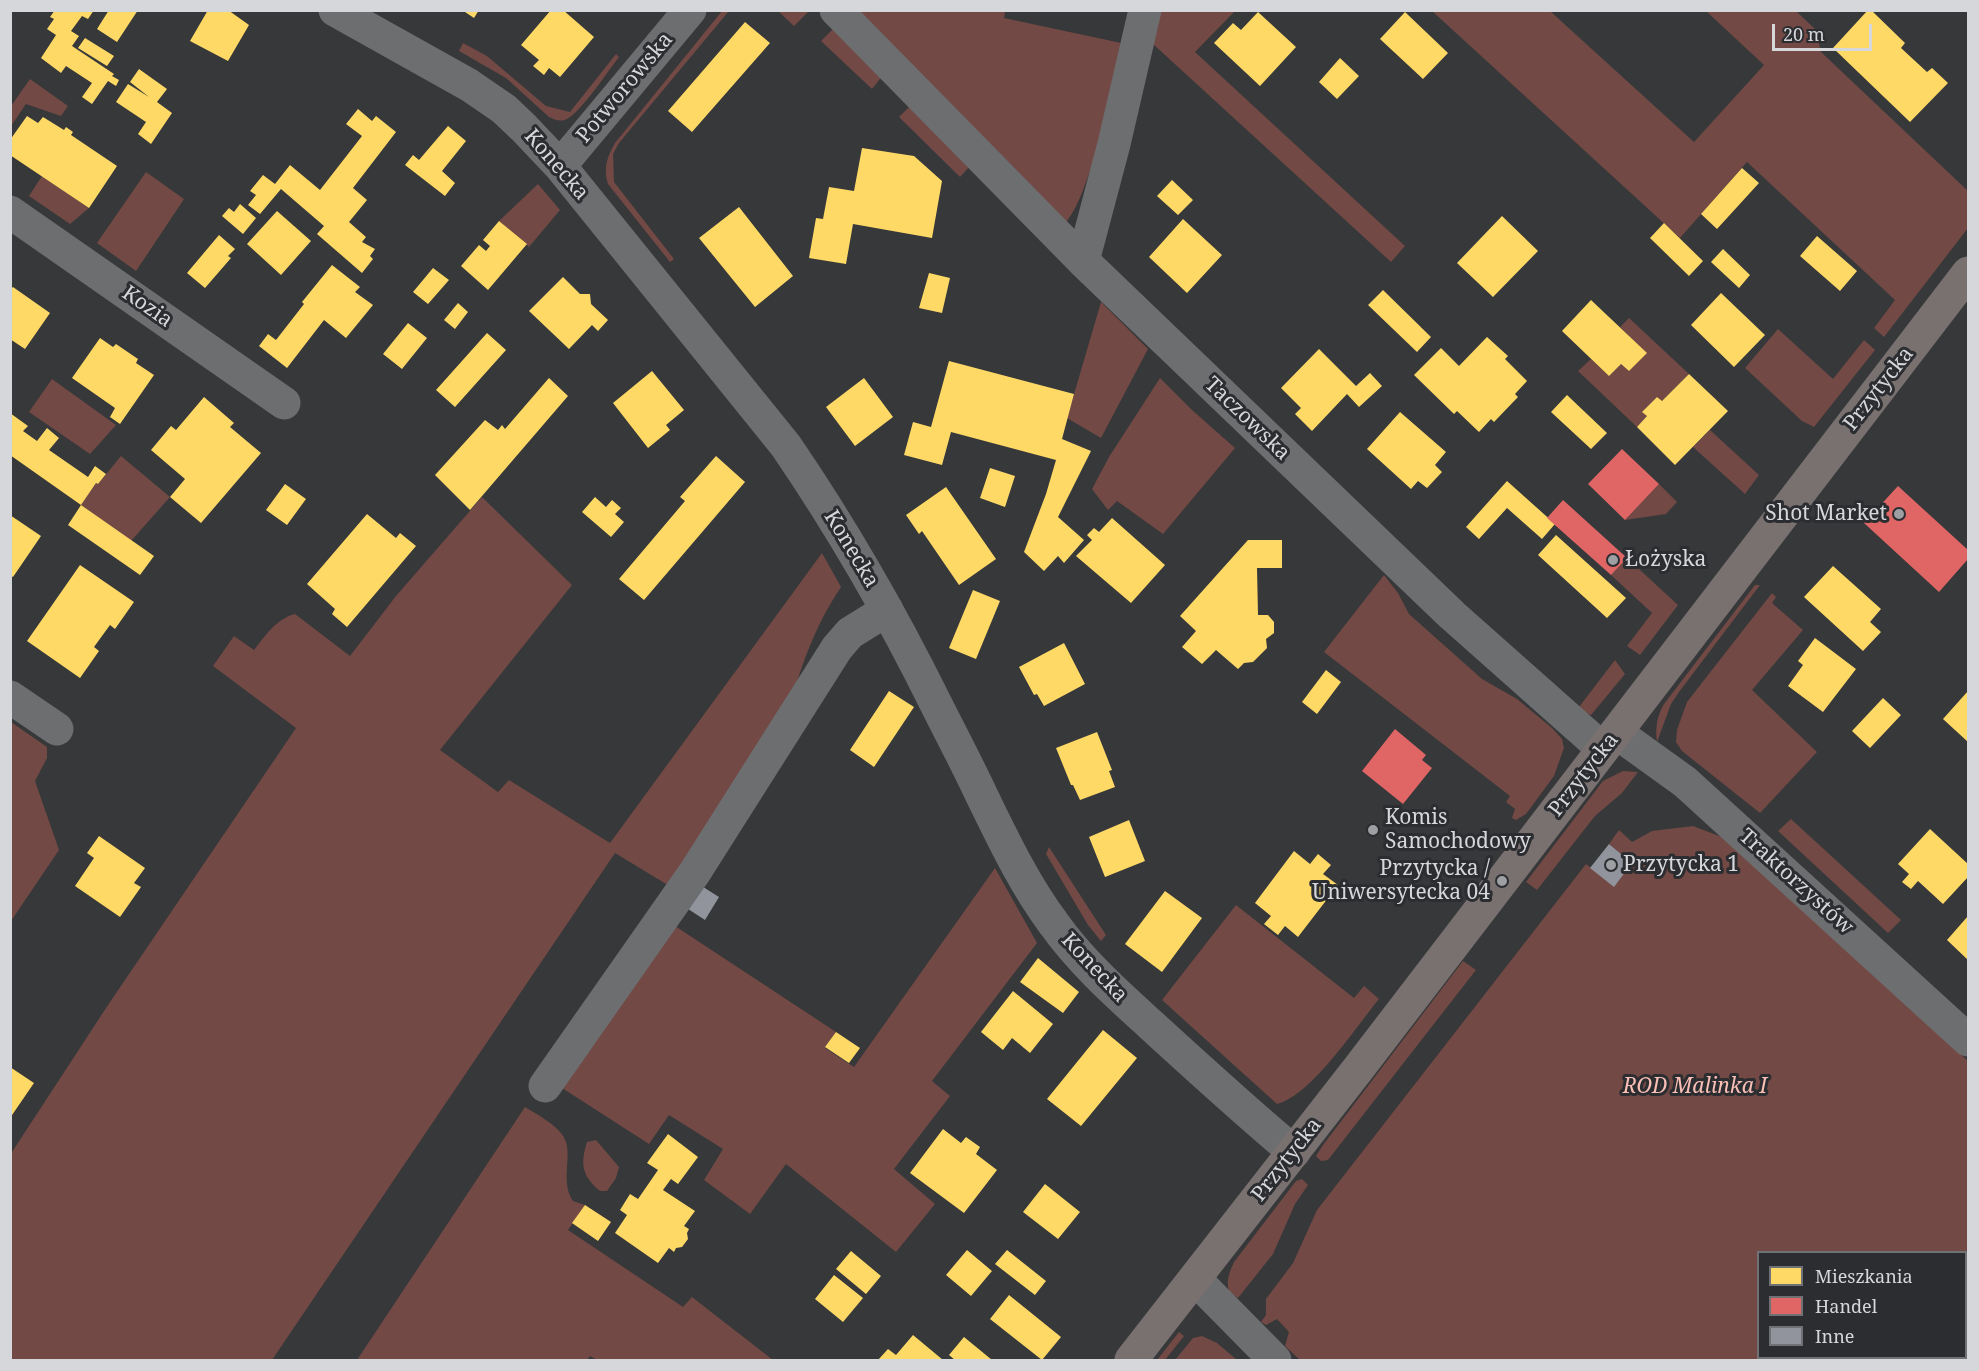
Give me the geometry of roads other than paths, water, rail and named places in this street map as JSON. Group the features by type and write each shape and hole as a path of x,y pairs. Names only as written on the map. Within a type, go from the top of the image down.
{"main road":[{"name":"Przytycka","path":"1131,1360 1294,1152 1968,273"}],"street":[{"name":"Konecka","path":"335,10 478,91 504,109 560,166 786,446 818,493 887,610 1026,883 1054,925 1113,991 1219,1088 1294,1152"},
{"name":"Potworowska","path":"560,166 690,10"},
{"name":"Taczowska","path":"836,10 1083,261 1452,615 1610,741"},
{"path":"1083,261 1107,174 1145,10"},
{"name":"Kozia","path":"10,212 284,403"},
{"path":"545,1086 695,873 837,648 850,633 887,610"},
{"path":"10,697 57,729"},
{"name":"Traktorzystów","path":"1610,741 1685,782 1968,1040"},
{"path":"1194,1279 1275,1360"}],"place":[{"name":"Shot Market","path":"1899,514"},
{"name":"Łożyska","path":"1613,560"},
{"name":"Komis Samochodowy","path":"1373,830"},
{"name":"Przytycka 1","path":"1611,865"},
{"name":"Przytycka / Uniwersytecka 04","path":"1502,881"}],"park label":[{"name":"ROD Malinka I","path":"1695,1087"}]}
